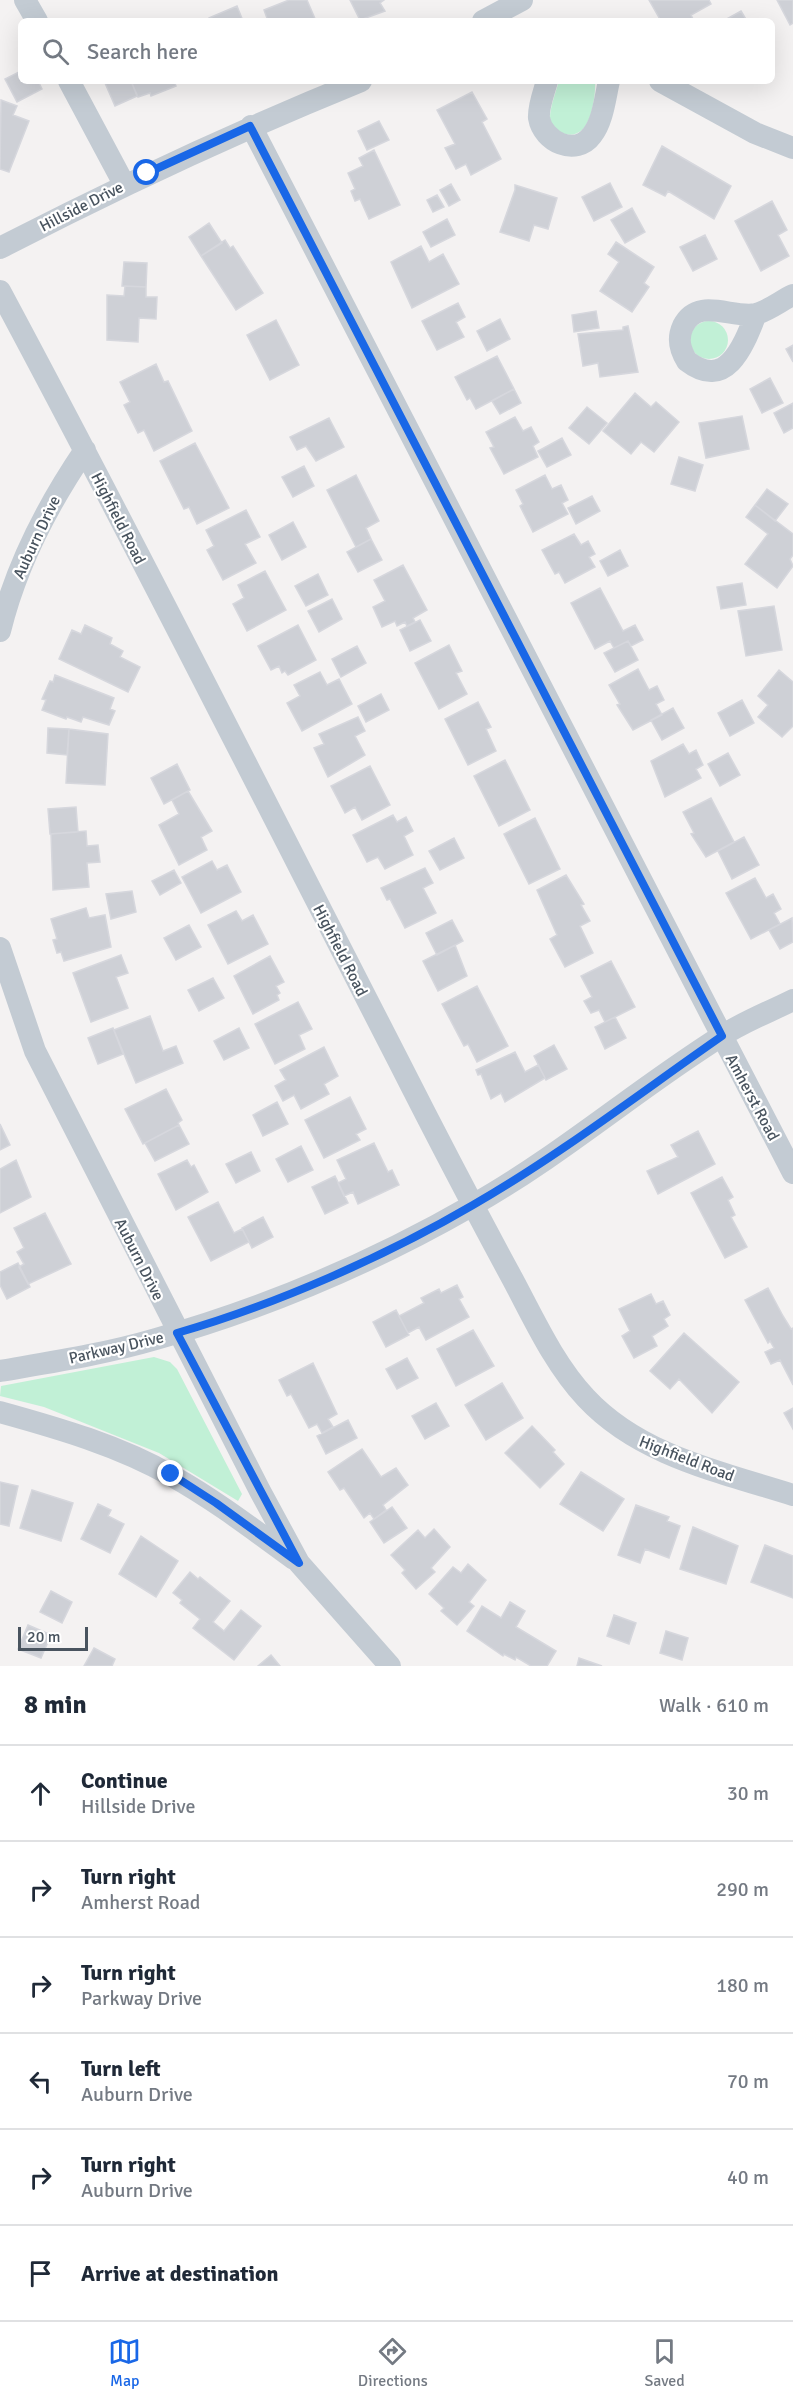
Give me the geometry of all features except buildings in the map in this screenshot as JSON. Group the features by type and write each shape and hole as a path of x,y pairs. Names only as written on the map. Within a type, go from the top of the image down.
{"street":[{"path":"25,0 35,18"},
{"path":"489,18 522,0"},
{"path":"71,84 124,184"},
{"name":"Hillside Drive","path":"0,248 124,184 250,126 354,84"},
{"path":"546,84 539,115 542,128 552,139 563,145 579,145 590,138 597,127 608,84"},
{"path":"665,84 755,134 793,148"},
{"name":"Amherst Road","path":"250,126 793,1173"},
{"name":"Highfield Road","path":"0,291 85,450 473,1205 551,1350 586,1398 611,1422 632,1437 671,1455 793,1495"},
{"path":"756,314 793,295"},
{"name":"Auburn Drive","path":"0,631 7,602 35,534 55,494 85,450"},
{"name":"Auburn Drive","path":"0,948 34,1051 177,1333 299,1563"},
{"name":"Parkway Drive","path":"0,1371 72,1359 177,1333 223,1319 334,1274 473,1205 597,1124 722,1036 793,1000"},
{"name":"Auburn Drive","path":"0,1412 62,1430 171,1474 216,1503 299,1563 390,1666"}],"green space":[{"path":"558,84 595,84 591,114 585,126 578,133 568,135 554,128 550,118"},
{"path":"709,321 722,327 728,340 722,353 709,359 696,353 690,340 696,327"},
{"path":"154,1357 170,1362 177,1369 242,1494 238,1501 159,1453 44,1407 0,1396 1,1386"}],"route":[{"path":"147,173 250,126 722,1036 597,1124 473,1205 334,1274 223,1319 177,1333 299,1563 216,1503 171,1474"}]}
